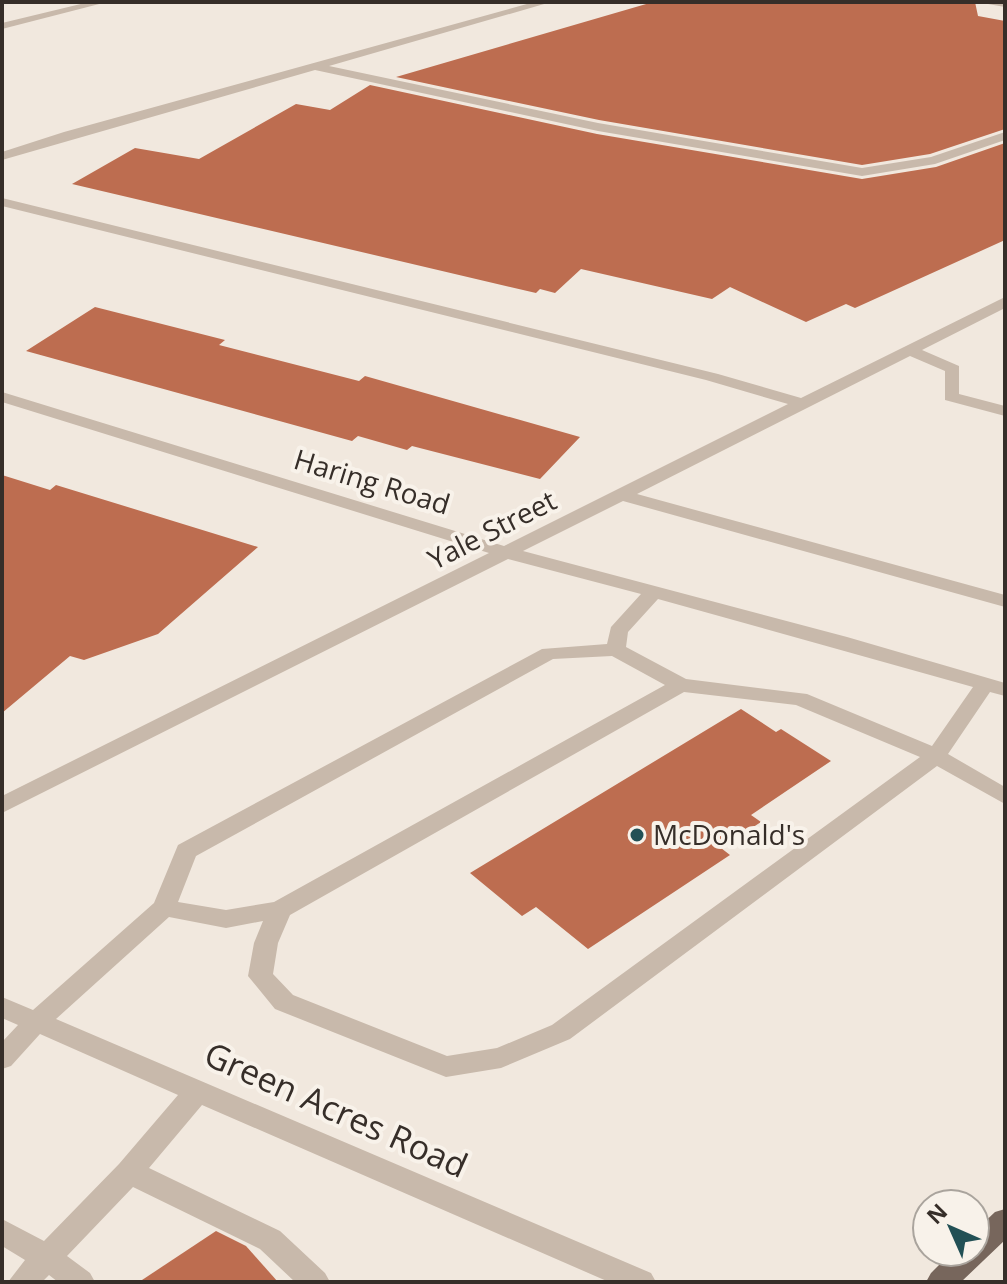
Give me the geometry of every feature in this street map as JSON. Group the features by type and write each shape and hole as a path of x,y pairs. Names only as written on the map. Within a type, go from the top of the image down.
{"main road":[{"path":"941,1282 956,1268"}],"street":[{"path":"2,26 102,2"},
{"path":"2,156 546,2"},
{"path":"992,2 1005,4"},
{"path":"313,66 598,127 862,172 901,169 972,149 1005,136"},
{"path":"2,202 712,377 802,403"},
{"name":"Yale Street","path":"2,805 1005,302"},
{"path":"909,350 953,369 951,397 1005,411"},
{"name":"Haring Road","path":"2,397 509,553 995,687"},
{"path":"622,495 1005,601"},
{"path":"616,650 618,631 654,592"},
{"path":"2,1059 36,1022 164,908 186,851 549,653 616,650 681,685 800,699 936,756 1005,797"},
{"path":"164,908 226,919 280,910 681,685"},
{"path":"280,910 266,943 260,976 284,1002 446,1067 501,1058 561,1032 936,756 995,687"},
{"name":"Green Acres Road","path":"2,1007 199,1089 641,1282"},
{"path":"23,1282 129,1172 199,1089"},
{"path":"129,1172 270,1240 315,1282"},
{"path":"2,1231 48,1258 80,1282"}],"building":[{"path":"653,2 975,2 978,16 1005,21 1005,129 930,154 862,165 599,120 396,77"},
{"path":"370,85 597,134 862,179 936,167 1005,143 1005,240 855,308 846,304 806,322 730,287 712,299 581,269 555,293 540,289 536,293 72,184 135,148 199,159 296,104 330,110"},
{"path":"95,307 225,340 219,345 359,381 365,376 580,437 540,479 412,446 407,450 358,436 352,441 26,351"},
{"path":"2,475 50,490 56,485 258,547 158,634 84,660 70,656 2,713"},
{"name":"McDonald's","path":"741,709 776,732 781,729 831,761 751,815 761,822 721,848 730,855 588,949 536,907 522,916 470,873"},
{"path":"216,1231 246,1246 278,1282 139,1282"}],"place":[{"name":"McDonald's","path":"637,835"}]}
